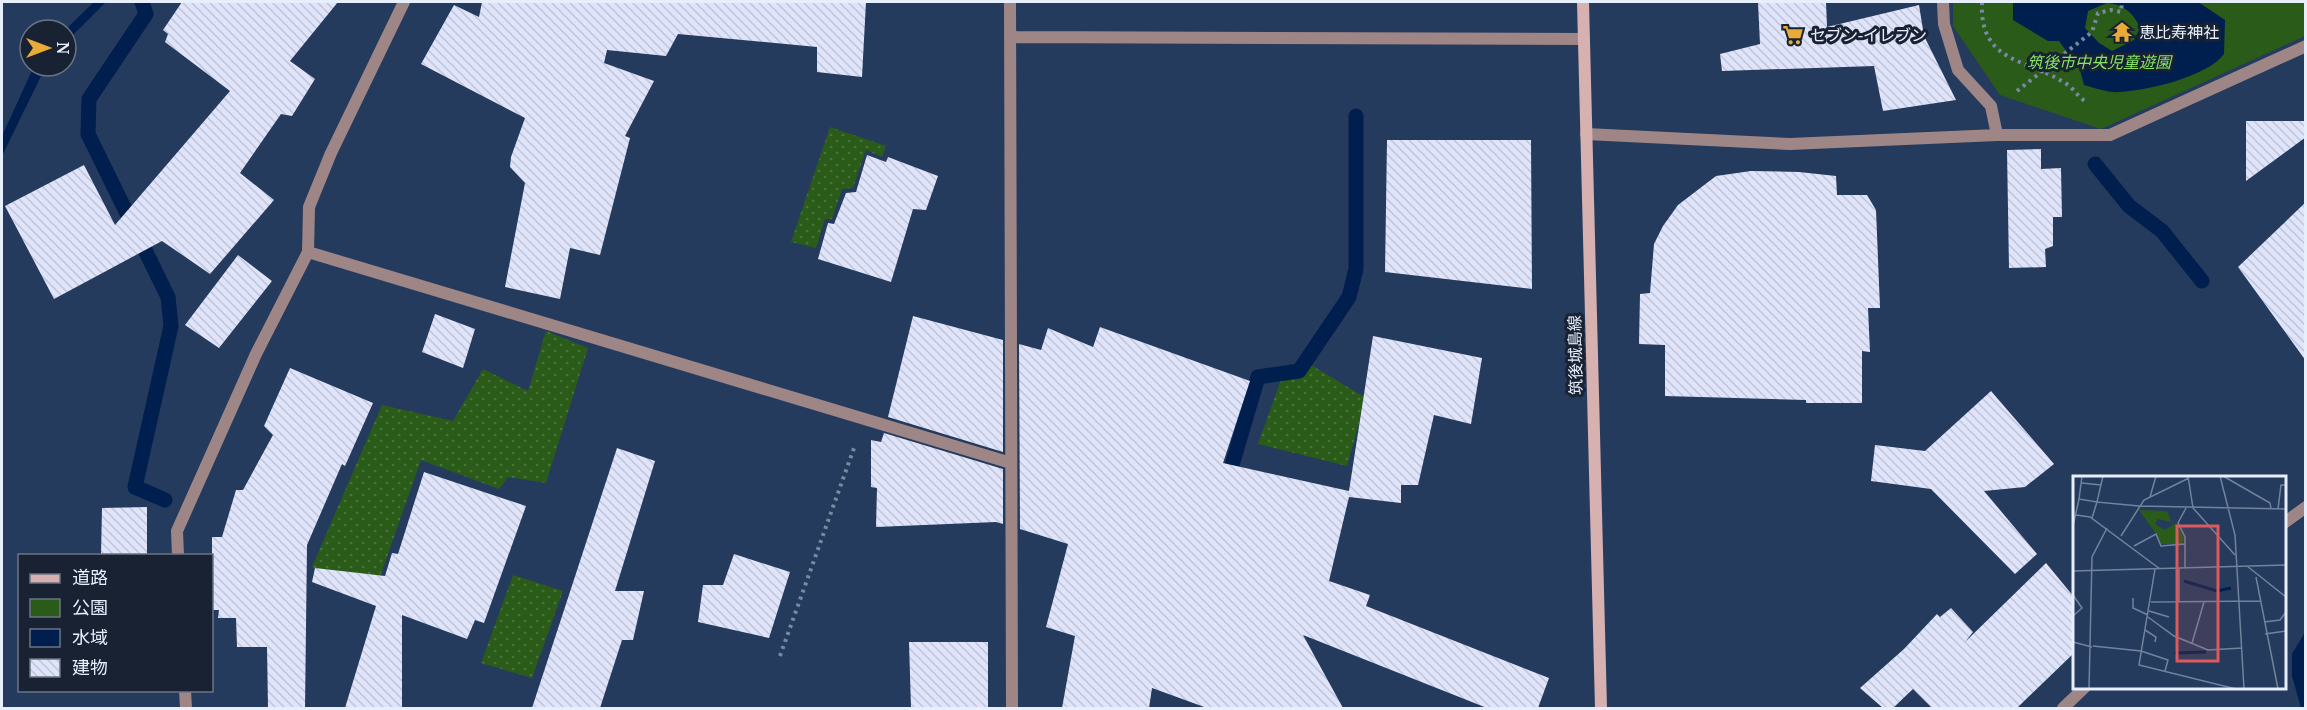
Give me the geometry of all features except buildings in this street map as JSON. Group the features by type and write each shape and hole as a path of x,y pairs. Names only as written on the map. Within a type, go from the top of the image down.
{"main road":[{"name":"筑後城島線","path":"1583,2 1601,708"}],"street":[{"path":"178,554 177,531 256,354 308,252 309,207 331,153 404,2"},
{"path":"1010,2 1012,708"},
{"path":"1943,2 1944,24 1959,70 1991,106 1997,135"},
{"path":"1010,36 1584,39"},
{"path":"1586,134 1790,144 1997,135 2110,135 2306,46"},
{"path":"308,252 1011,463"},
{"path":"2286,522 2306,507"},
{"path":"2063,708 2082,689"},
{"path":"185,692 186,708"}],"path":[{"path":"1982,2 1981,13 1987,38 2001,51 2024,66 2068,85 2083,100 2091,102"},
{"path":"1991,106 2026,85 2092,32 2098,13 2111,10 2121,12 2122,2"},
{"path":"780,656 865,420"}],"green space":[{"name":"筑後市中央児童遊園","path":"1953,2 2305,2 2305,36 2101,129 2000,95 1953,26"},
{"path":"830,127 886,146 882,157 866,150 853,188 842,189 832,219 825,219 816,248 791,242"},
{"path":"546,331 588,348 546,483 508,477 499,489 421,460 374,594 312,567 382,405 453,421 483,369 528,391"},
{"path":"1311,365 1366,398 1347,466 1258,444 1281,380 1304,376"},
{"path":"513,575 563,591 532,678 481,663"}],"water":[{"path":"94,2 106,2 78,30 77,18"},
{"path":"2013,2 2198,2 2225,20 2224,54 2205,69 2176,81 2132,91 2106,91 2084,85 2080,70 2059,41 2048,41 2013,20","holes":["2107,3 2127,10 2135,18 2140,28 2134,40 2112,51 2099,43 2085,28 2088,11"]},
{"path":"29,78 40,78 2,156 2,136"},
{"path":"2305,632 2305,708 2301,708 2292,676 2292,654"}],"waterway":[{"path":"142,2 146,14 89,99 88,134 168,297 171,326 135,487 165,500"},
{"path":"1230,486 1230,472 1258,377 1299,371 1349,297 1356,269 1356,116"},
{"path":"2095,164 2129,206 2162,231 2202,281"}],"place":[{"name":"恵比寿神社","path":"2122,32"},
{"name":"セブン-イレブン","path":"1793,35"}]}
